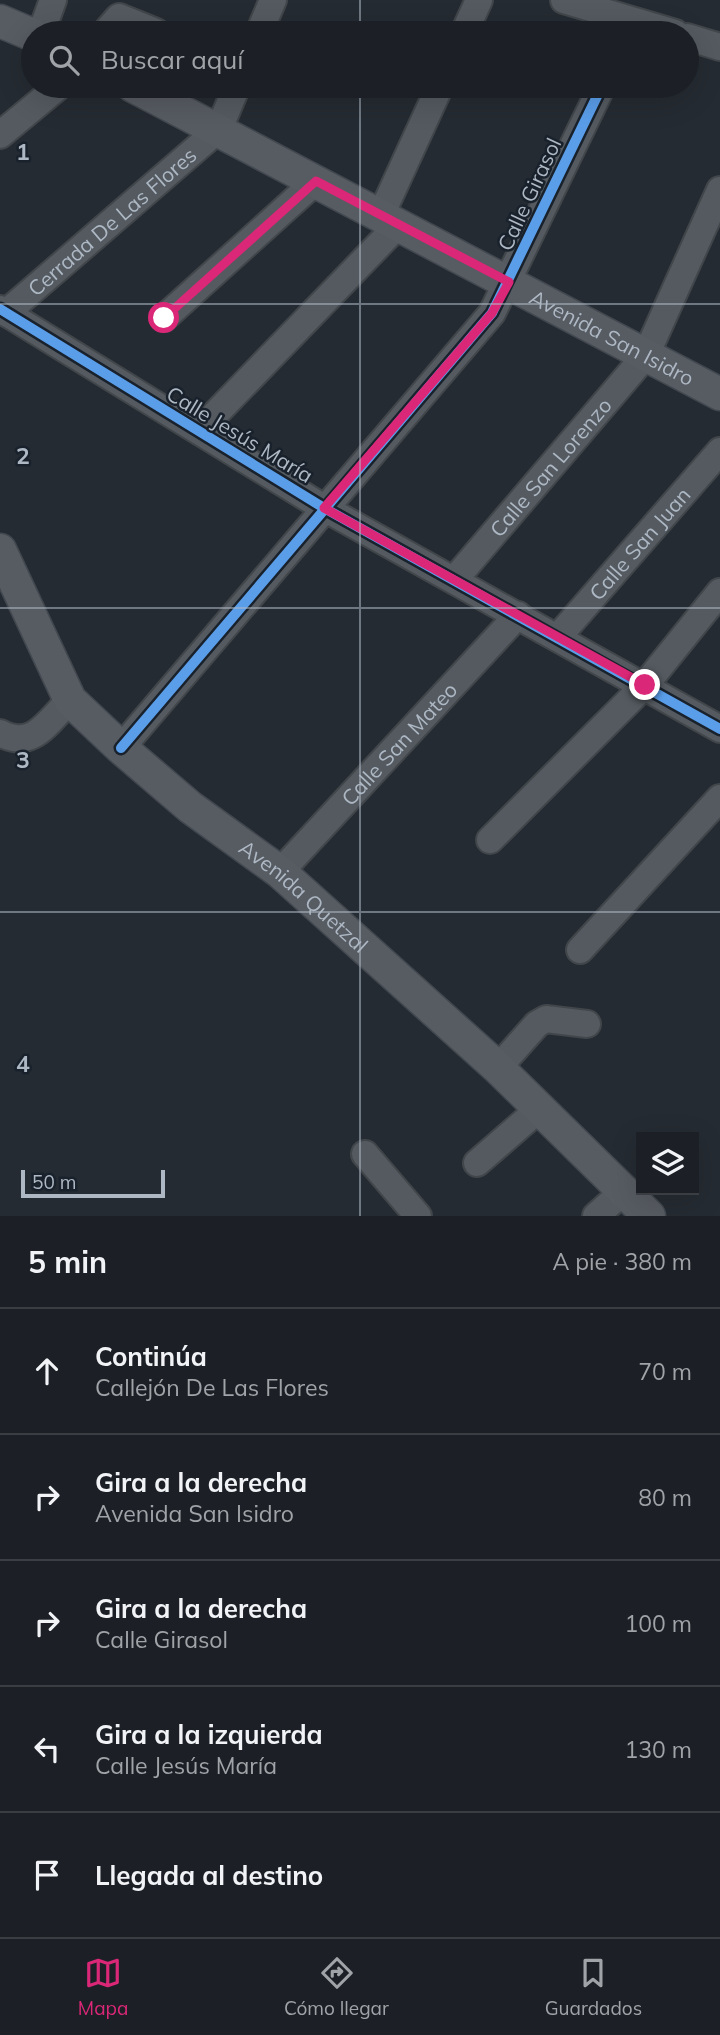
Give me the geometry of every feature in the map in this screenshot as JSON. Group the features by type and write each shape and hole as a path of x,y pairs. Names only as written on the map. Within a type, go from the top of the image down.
{"main road":[{"path":"0,20 21,30"},
{"name":"Avenida San Isidro","path":"156,98 720,394"},
{"name":"Avenida Quetzal","path":"0,550 70,699 121,748 190,807 280,872 498,1068 649,1216"}],"street":[{"path":"45,21 53,0"},
{"path":"264,21 273,0"},
{"path":"469,21 479,0"},
{"path":"564,0 615,21"},
{"path":"699,41 720,47"},
{"path":"0,135 45,98"},
{"path":"219,130 232,98"},
{"path":"199,431 390,220 436,98"},
{"name":"Calle Girasol","path":"121,748 492,313 596,98"},
{"name":"Cerrada De Las Flores","path":"3,311 219,130"},
{"path":"164,318 316,181"},
{"name":"Calle San Lorenzo","path":"455,579 646,355 720,190"},
{"name":"Calle Jesús María","path":"3,311 324,508 720,729"},
{"name":"Calle San Juan","path":"558,637 720,451"},
{"path":"490,840 645,685 720,592"},
{"name":"Calle San Mateo","path":"280,872 518,615"},
{"path":"0,733 19,741 31,738 70,699"},
{"path":"580,950 720,798"},
{"path":"498,1068 537,1024 546,1019 587,1024"},
{"path":"477,1163 538,1110"},
{"path":"365,1154 418,1216"},
{"path":"596,1216 624,1191"}],"cycle path":[{"path":"121,748 492,313 596,98"},
{"path":"0,309 324,508 720,729"}],"route":[{"path":"164,318 316,181 509,282 492,313 324,508 645,685"}]}
